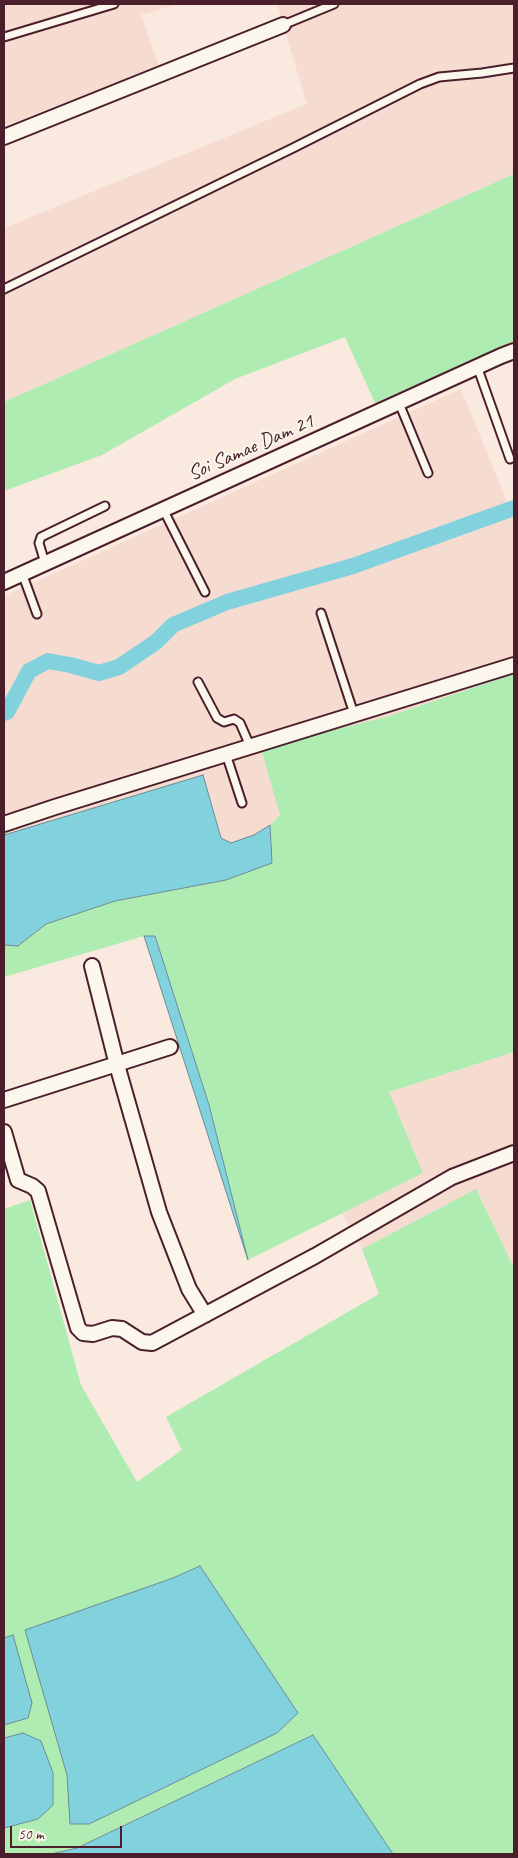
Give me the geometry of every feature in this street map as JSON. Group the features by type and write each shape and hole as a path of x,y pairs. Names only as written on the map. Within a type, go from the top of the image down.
{"street":[{"path":"4,137 283,25"},
{"name":"Soi Samae Dam 21","path":"4,582 163,508 514,351"},
{"path":"4,824 514,665"},
{"path":"92,966 117,1065 159,1212 189,1288 205,1315"},
{"path":"4,1100 170,1047"},
{"path":"5,1138 18,1180 38,1191 78,1328 83,1333 93,1334 112,1328 122,1329 142,1342 152,1342 205,1315 315,1256 452,1177 514,1153"}],"lane":[{"path":"4,37 114,4"},
{"path":"283,25 334,4"},
{"path":"4,289 420,84 440,77 514,68"},
{"path":"478,366 510,458"},
{"path":"399,403 428,473"},
{"path":"45,563 39,543 41,537 105,506"},
{"path":"163,508 205,592"},
{"path":"22,573 37,614"},
{"path":"321,613 354,714"},
{"path":"198,682 217,718 224,722 234,719 240,723 250,746"},
{"path":"226,754 242,803"}],"shaded area":[{"path":"4,4 178,4 141,15 159,66 4,126"},
{"path":"277,4 514,4 514,174 4,402 4,228 307,104"},
{"path":"461,389 507,502 514,500 514,674 389,716 262,749 280,815 270,825 254,835 231,843 221,838 203,776 4,835 4,596"},
{"path":"514,1052 514,1268 476,1189 362,1249 342,1213 423,1173 389,1092"}],"green space":[{"path":"514,174 514,341 375,403 345,337 235,379 102,455 4,491 4,402"},
{"path":"514,674 514,1052 389,1092 423,1173 248,1260 209,1105 155,936 144,936 4,977 4,945 19,946 46,924 115,901 226,880 271,863 270,825 280,815 261,749 389,716"},
{"path":"476,1189 514,1268 514,1854 393,1854 313,1735 76,1848 51,1854 4,1854 4,1828 38,1819 23,1733 4,1738 4,1725 28,1718 13,1635 4,1638 4,1209 30,1200 81,1385 137,1482 182,1450 166,1417 379,1294 362,1249","holes":["200,1566 298,1713 276,1733 89,1824 71,1824 67,1775 173,1578"]}],"water":[{"path":"203,775 221,838 231,843 254,835 270,825 272,863 226,880 115,901 46,924 18,946 4,945 4,835"},
{"path":"144,936 155,936 209,1105 248,1260"},
{"path":"200,1566 298,1713 277,1733 89,1824 70,1824 67,1775 25,1630 173,1578"},
{"path":"13,1635 32,1703 28,1718 4,1725 4,1638"},
{"path":"23,1733 41,1741 53,1773 53,1805 38,1819 4,1828 4,1738"},
{"path":"313,1735 393,1854 51,1854 77,1848"}],"waterway":[{"path":"4,713 7,712 29,671 48,661 99,673 119,667 156,642 173,625 227,602 353,566 514,508"}]}
